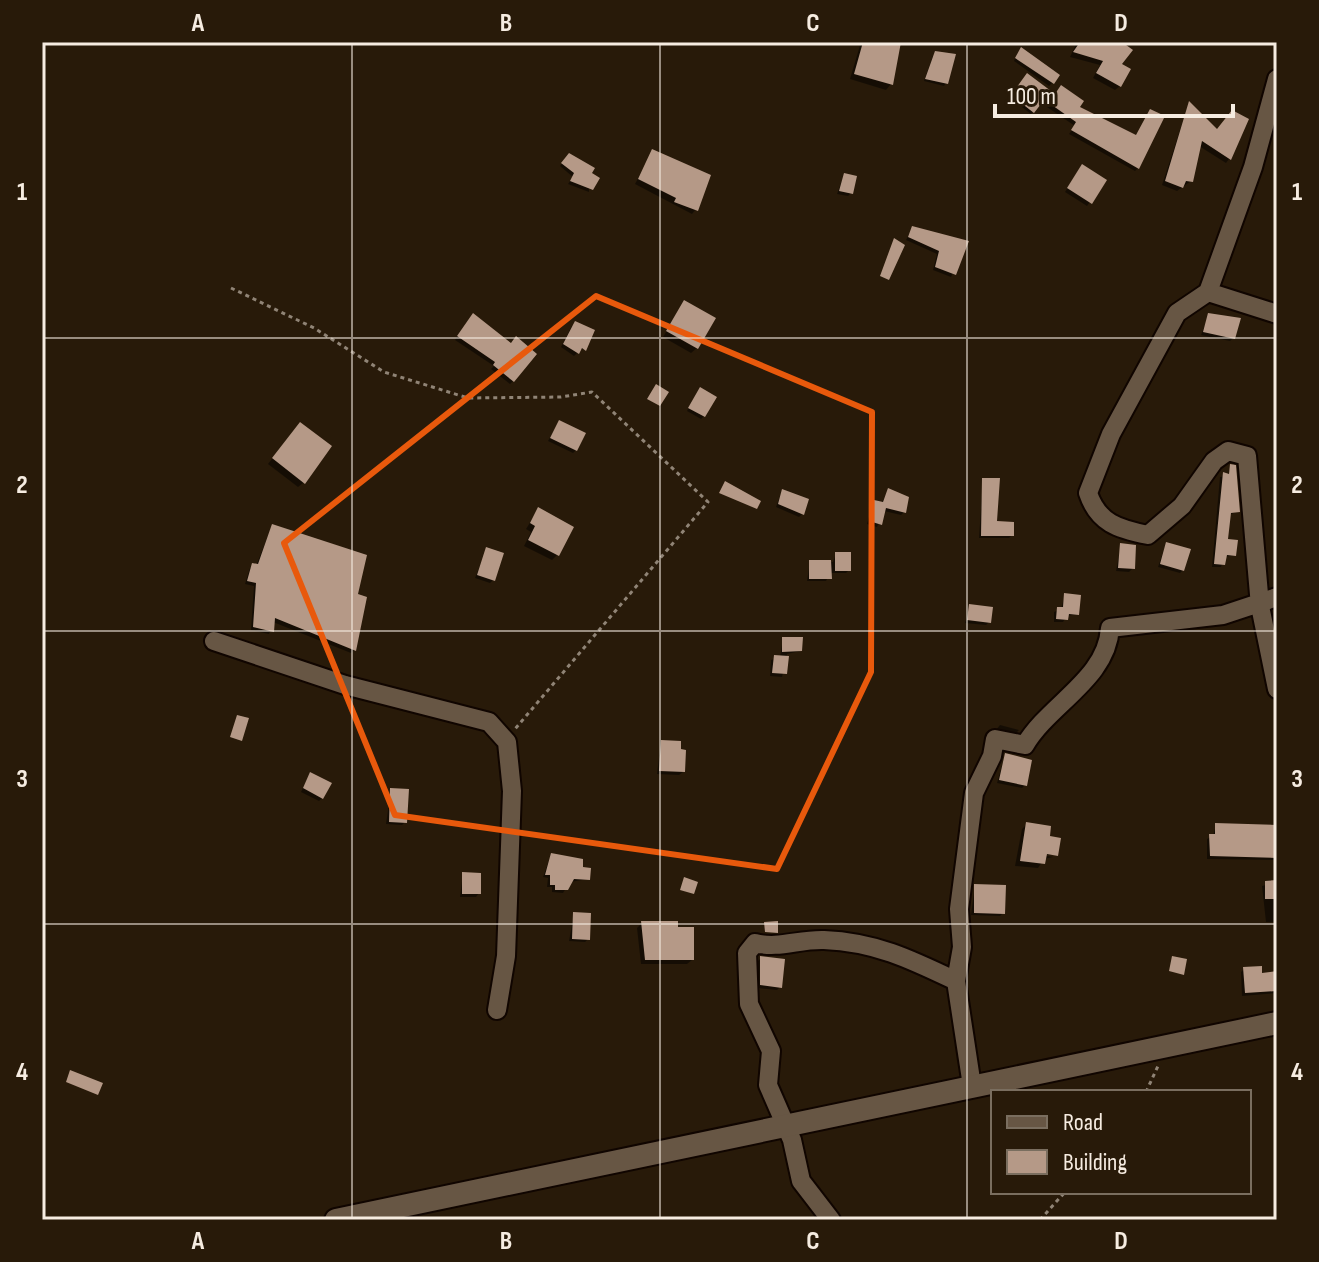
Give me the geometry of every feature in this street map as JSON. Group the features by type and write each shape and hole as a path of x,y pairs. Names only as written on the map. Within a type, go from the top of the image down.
{"street":[{"path":"1277,79 1253,167 1208,292 1177,313 1111,434 1088,493 1094,512 1123,530 1148,535 1182,506 1214,461 1228,451 1247,456 1269,601 1277,689"},
{"path":"1208,292 1277,314"},
{"path":"972,1086 956,981 962,947 959,909 974,793 992,756 995,739 1025,745 1034,730 1086,678 1109,647 1110,628 1223,615 1269,601"},
{"path":"214,641 345,685 489,722 507,742 512,791 506,956 497,1010"},
{"path":"831,1220 801,1181 792,1140 783,1126 768,1085 771,1051 749,1004 747,953 755,943 774,948 821,940 876,945 956,981"},
{"path":"336,1220 1277,1023"}],"path":[{"path":"231,288 314,328 384,372 468,398 561,397 592,392 708,502 522,718 507,742"},
{"path":"1040,1220 1063,1194"}],"highlighted area":[{"path":"596,296 872,412 871,672 777,869 395,815 284,543"}],"building":[{"path":"863,42 901,42 893,85 854,74"},
{"path":"1080,42 1122,42 1133,50 1122,64 1131,69 1121,87 1096,73 1103,61 1073,52"},
{"path":"1021,47 1060,75 1054,84 1015,58"},
{"path":"935,51 956,54 948,84 925,79"},
{"path":"1027,73 1051,91 1034,113 1011,95"},
{"path":"1061,85 1084,101 1080,107 1136,135 1150,109 1165,116 1139,169 1071,130 1076,122 1049,103"},
{"path":"1189,101 1217,129 1232,110 1249,119 1231,160 1202,141 1193,182 1186,181 1183,188 1165,181"},
{"path":"652,149 711,175 698,211 674,202 676,198 638,179"},
{"path":"569,153 595,168 592,173 600,178 593,190 570,181 574,173 561,163"},
{"path":"1082,164 1107,180 1092,204 1067,188"},
{"path":"844,173 857,176 853,194 839,191"},
{"path":"912,226 969,241 956,275 935,267 939,251 908,237"},
{"path":"894,238 905,245 889,280 880,276"},
{"path":"684,300 716,318 698,349 666,331"},
{"path":"473,313 511,343 516,336 537,354 514,382 493,365 495,362 457,336"},
{"path":"1208,313 1241,318 1235,339 1203,332"},
{"path":"575,321 595,330 586,351 582,348 579,354 563,344"},
{"path":"656,384 669,392 660,406 647,399"},
{"path":"700,387 717,397 705,417 688,408"},
{"path":"559,420 586,433 577,451 550,438"},
{"path":"300,422 332,446 305,484 272,458"},
{"path":"1230,464 1236,465 1240,512 1231,513 1228,539 1238,540 1236,556 1227,555 1225,565 1214,564 1223,472 1229,474"},
{"path":"982,478 1000,478 997,521 1014,522 1014,536 981,536"},
{"path":"725,481 761,501 757,509 719,493"},
{"path":"888,488 909,497 906,513 886,508 882,525 869,521 874,500 883,502"},
{"path":"782,489 809,499 804,515 778,504"},
{"path":"538,507 574,527 559,556 528,540 535,526 530,523"},
{"path":"272,524 367,555 358,594 367,597 356,651 275,618 274,632 253,627 256,583 247,581 252,563 258,564"},
{"path":"1166,542 1191,549 1184,571 1160,564"},
{"path":"1120,543 1136,545 1135,569 1118,568"},
{"path":"486,547 504,553 495,581 477,575"},
{"path":"835,552 851,552 851,571 835,571"},
{"path":"809,560 831,560 832,579 809,579"},
{"path":"1064,593 1081,595 1079,615 1069,614 1068,620 1056,619 1057,607 1063,607"},
{"path":"969,604 993,607 991,623 967,620"},
{"path":"782,637 803,637 802,651 782,652"},
{"path":"774,655 789,656 787,674 772,673"},
{"path":"237,715 249,718 242,741 230,737"},
{"path":"661,740 681,741 681,749 686,750 685,772 659,771"},
{"path":"1005,753 1032,760 1027,786 999,780"},
{"path":"310,772 332,783 323,799 303,788"},
{"path":"390,788 409,789 407,823 389,822"},
{"path":"1026,822 1051,826 1050,836 1061,838 1058,856 1047,854 1045,864 1020,861"},
{"path":"1215,823 1277,825 1277,858 1210,856 1209,834 1215,834"},
{"path":"551,853 583,859 583,867 591,868 590,880 574,879 568,890 555,890 555,885 550,885 550,875 545,875"},
{"path":"462,872 481,873 481,894 462,894"},
{"path":"684,877 698,882 694,894 680,890"},
{"path":"1277,880 1277,899 1265,899 1265,881"},
{"path":"974,884 1006,885 1005,914 974,913"},
{"path":"573,912 591,913 590,940 572,939"},
{"path":"641,921 678,921 678,927 694,927 694,960 645,960"},
{"path":"778,921 778,933 765,932 764,922"},
{"path":"760,956 785,959 782,988 760,985"},
{"path":"1172,956 1187,959 1184,975 1169,971"},
{"path":"1262,966 1262,973 1277,971 1277,991 1245,993 1243,967"},
{"path":"70,1070 103,1083 98,1095 66,1082"}]}
